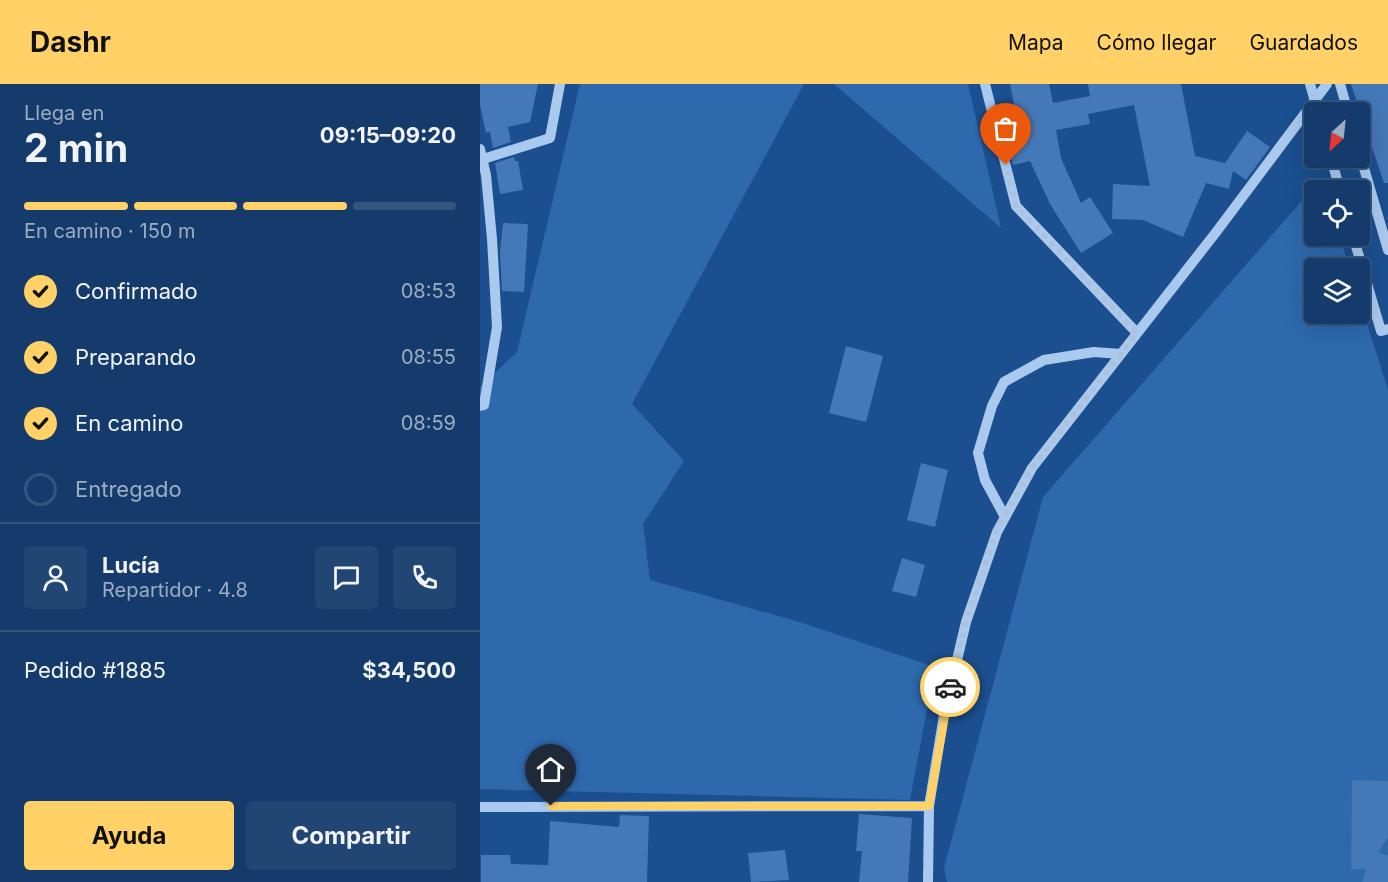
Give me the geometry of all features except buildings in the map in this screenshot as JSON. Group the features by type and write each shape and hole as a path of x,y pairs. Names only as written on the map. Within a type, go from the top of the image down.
{"street":[{"path":"482,405 497,327 492,239 481,156 550,138 560,84"},
{"path":"985,84 1016,206 1137,333"},
{"path":"1310,84 1314,101"},
{"path":"928,882 929,806 944,715 966,622 996,532 1032,468 1327,84"},
{"path":"1340,84 1345,102"},
{"path":"1364,168 1388,250"},
{"path":"1356,246 1385,330"},
{"path":"1005,517 985,480 978,453 992,406 1004,382 1044,360 1094,352 1120,354"},
{"path":"480,807 929,806"}],"shaded area":[{"path":"580,84 804,84 632,404 684,461 643,524 650,580 793,620 935,667 910,800 480,789 480,387 517,352"},
{"path":"834,84 968,84 1001,228"},
{"path":"1304,198 1304,246 1342,246 1347,258 1304,258 1304,324 1367,324 1388,390 1388,882 947,882 944,868 1043,497"}],"way so far":[{"path":"950,687 966,622 996,532 1032,468 1137,333 1016,206 1006,165"}],"route":[{"path":"551,806 929,806 950,687"}]}
